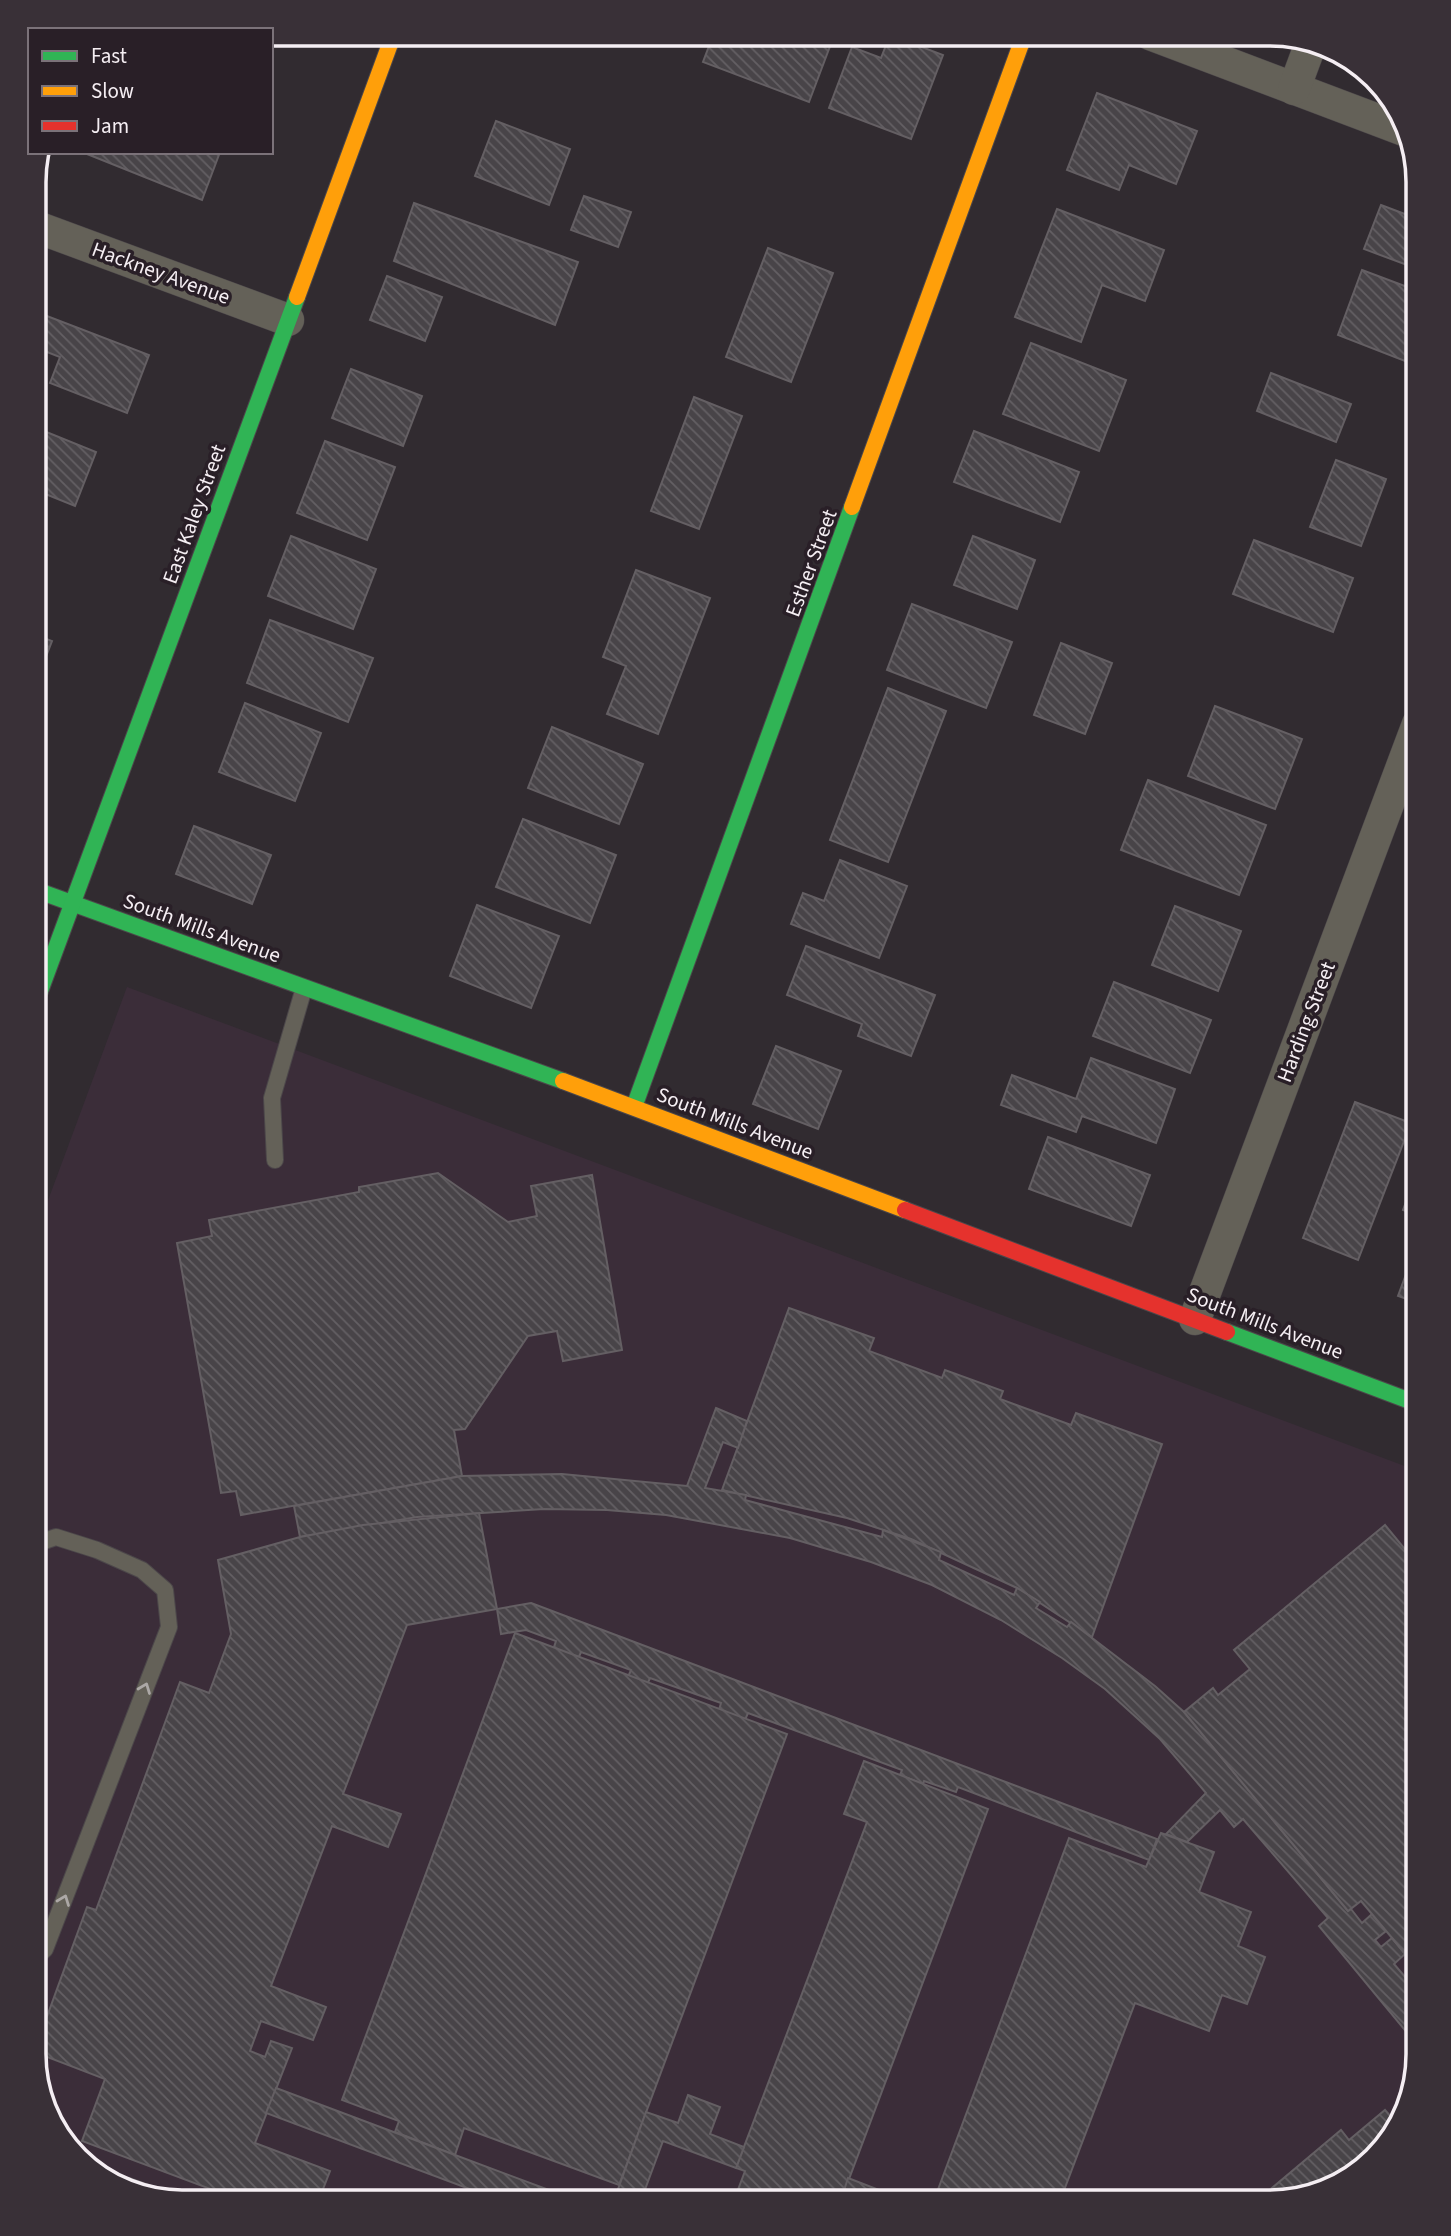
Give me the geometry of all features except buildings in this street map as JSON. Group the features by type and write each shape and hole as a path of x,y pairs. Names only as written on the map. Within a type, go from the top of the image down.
{"street":[{"name":"East Kaley Street","path":"46,975 389,46"},
{"name":"Esther Street","path":"634,1107 1020,46"},
{"path":"1181,46 1393,126"},
{"path":"1294,89 1308,51"},
{"name":"Hackney Avenue","path":"46,230 288,320"},
{"name":"Harding Street","path":"1195,1319 1406,756"},
{"name":"South Mills Avenue","path":"46,894 634,1107 1406,1399"}],"lane":[{"path":"275,1160 272,1098 304,988"},
{"path":"46,1540 56,1537 142,1570 165,1590 169,1627 46,1946"}],"shaded area":[{"path":"127,987 1406,1467 1406,2054 1401,2090 1395,2107 1377,2137 1366,2151 1352,2162 1322,2180 1305,2186 1269,2190 173,2190 138,2183 106,2168 79,2144 64,2122 50,2090 47,2072 46,1206"}],"traffic: fast":[{"path":"46,975 297,297"},
{"path":"634,1107 852,507"},
{"path":"46,894 563,1081"},
{"path":"1227,1332 1406,1399"}],"traffic: slow":[{"path":"297,297 389,46"},
{"path":"852,507 1020,46"},
{"path":"563,1081 905,1210"}],"traffic: jam":[{"path":"905,1210 1227,1332"}]}
